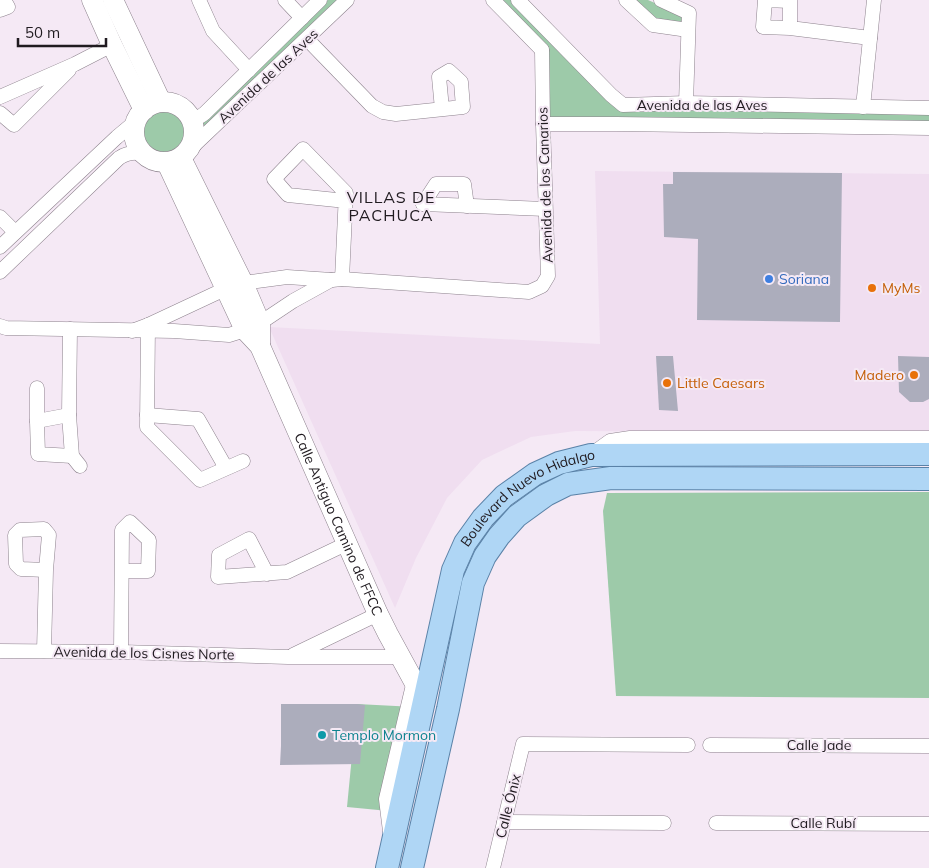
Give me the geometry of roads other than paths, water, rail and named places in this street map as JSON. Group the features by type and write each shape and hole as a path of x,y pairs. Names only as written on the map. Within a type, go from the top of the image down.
{"main road":[{"path":"92,0 112,45 147,111"},
{"path":"114,0 147,111"},
{"path":"175,103 187,112 190,117 194,124 195,134 193,143 179,157 153,161 141,153 134,140 133,131 147,111 175,103"},
{"name":"Calle Antiguo Camino de FFCC","path":"179,157 378,614 400,657 416,700"},
{"name":"Boulevard Nuevo Hidalgo","path":"387,868 416,700 444,607 452,570 465,543 483,518 504,496 535,474 559,463 591,455 860,449 929,454"},
{"name":"Boulevard Nuevo Hidalgo","path":"412,868 448,709 473,583 485,556 499,536 517,516 546,495 568,484 611,478 929,479"},
{"path":"416,700 432,626 444,607"},
{"path":"400,657 416,660 424,656"},
{"path":"400,657 405,681 429,722 431,745 423,786 423,819"}],"street":[{"path":"0,10 8,6 4,0"},
{"path":"199,0 213,31 249,70"},
{"path":"285,0 302,18"},
{"name":"Avenida de las Aves","path":"190,117 195,119 205,114 320,0"},
{"name":"Avenida de las Aves","path":"179,157 347,0"},
{"path":"493,0 542,50 559,42"},
{"name":"Avenida de las Aves","path":"518,0 623,105 686,103 929,108"},
{"path":"626,0 652,25 688,30"},
{"path":"661,0 689,13 686,103"},
{"path":"863,107 874,0"},
{"path":"790,28 870,38"},
{"path":"307,39 372,106 384,112 396,114 442,109"},
{"path":"0,97 75,64 112,45"},
{"name":"Avenida de los Canarios","path":"147,328 167,316 234,286 287,277 530,292 542,286 548,276 542,50"},
{"path":"0,113 14,125 75,64"},
{"path":"616,124 623,105"},
{"path":"0,247 147,111"},
{"name":"Avenida de las Aves","path":"543,124 929,128"},
{"path":"337,280 346,201 346,193 303,150 274,179 288,195 346,201"},
{"path":"0,273 119,158 124,154 132,152 141,153"},
{"path":"467,206 464,184 436,184 423,204 545,210"},
{"path":"0,217 15,232"},
{"path":"287,277 292,284 293,301"},
{"name":"Avenida de los Canarios","path":"0,326 6,328 132,331 147,328 229,335 252,327 293,301 337,280"},
{"path":"167,316 168,324 174,331"},
{"path":"147,328 147,427 200,480 243,460"},
{"path":"37,388 38,454 76,461 69,415 70,329"},
{"path":"36,421 69,415"},
{"path":"147,415 198,419 226,468"},
{"path":"860,479 860,449 929,438"},
{"path":"267,574 287,572 348,543"},
{"path":"44,651 46,570"},
{"path":"121,652 122,571"},
{"name":"Avenida de los Cisnes Norte","path":"288,657 378,614"},
{"path":"328,639 336,657"},
{"name":"Avenida de los Cisnes Norte","path":"0,651 121,652 288,657 400,657"},
{"name":"Calle Ónix","path":"494,868 524,744 688,745"},
{"name":"Calle Jade","path":"710,745 929,746"},
{"path":"504,822 664,823"},
{"name":"Calle Rubí","path":"716,823 929,824"}],"place":[{"name":"Soriana","path":"769,279"},
{"name":"MyMs","path":"872,288"},
{"name":"Madero","path":"914,375"},
{"name":"Little Caesars","path":"667,383"},
{"name":"Templo Mormon","path":"322,735"}],"district":[{"name":"VILLAS DE PACHUCA","path":"391,206"}]}
